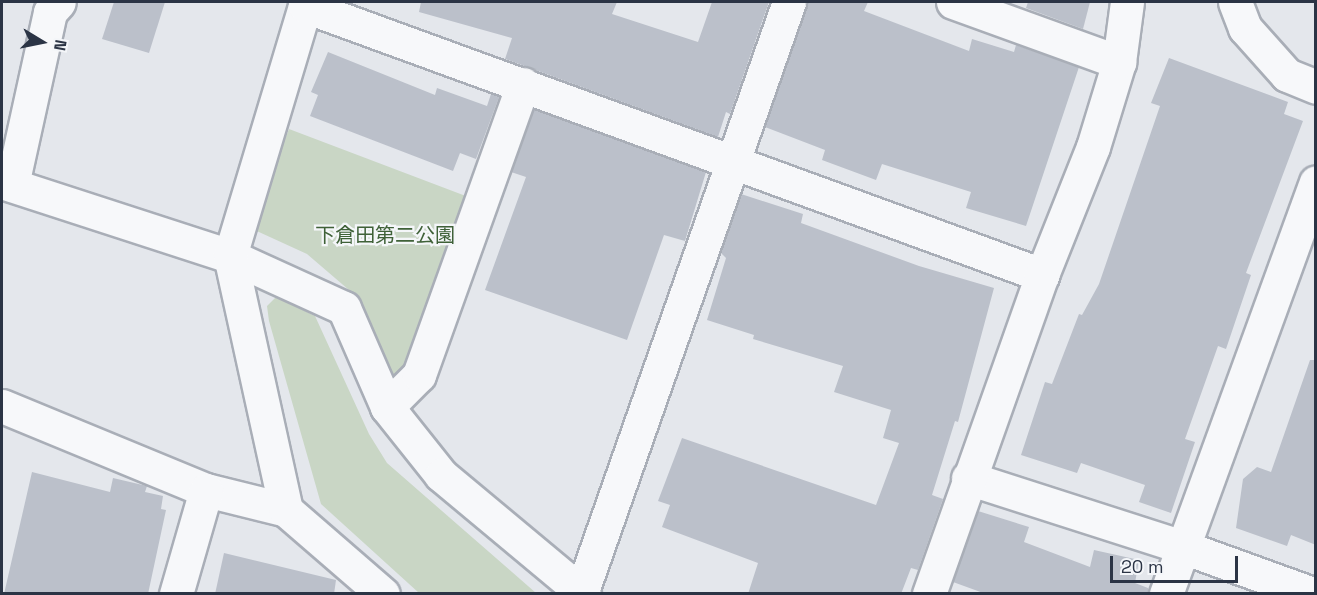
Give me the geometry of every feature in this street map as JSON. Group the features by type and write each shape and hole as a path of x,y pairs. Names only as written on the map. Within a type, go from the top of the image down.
{"street":[{"path":"59,2 50,12 7,183 230,256 344,308 387,408 441,476 583,592 789,2"},
{"path":"953,2 1119,62"},
{"path":"929,594 968,478 1042,275 1093,147 1119,62 1127,2"},
{"path":"1235,2 1245,28 1287,75 1316,87"},
{"path":"286,510 230,256 306,4 1042,275"},
{"path":"387,408 419,375 523,84"},
{"path":"1166,594 1316,183"},
{"path":"2,406 206,490 286,510 383,594"},
{"path":"968,478 1183,547 1313,594"},
{"path":"176,594 206,490"}],"green space":[{"name":"下倉田第二公園","path":"289,129 471,198 406,368 392,384 349,290 307,254 250,228"},
{"path":"276,297 315,316 369,434 387,463 536,593 419,593 321,504 269,321 267,306"}],"building":[{"path":"114,2 165,2 149,53 102,39"},
{"path":"421,2 617,2 612,14 698,42 712,2 769,2 730,114 726,112 718,137 505,59 512,38 419,12"},
{"path":"807,2 868,2 864,11 969,51 972,39 1014,52 1016,45 1079,67 1026,226 966,208 971,192 882,164 876,180 822,160 825,150 765,127"},
{"path":"1028,2 1090,2 1083,29 1026,8"},
{"path":"328,52 435,95 437,88 487,106 491,94 499,97 476,159 460,153 453,171 310,116 318,95 311,92"},
{"path":"1169,58 1288,102 1284,114 1303,121 1246,273 1251,275 1226,349 1218,346 1185,439 1195,442 1171,513 1139,502 1145,485 1081,463 1077,473 1021,455 1045,382 1052,384 1079,314 1082,315 1099,284 1160,106 1151,103"},
{"path":"534,109 706,172 685,241 664,235 627,340 485,290 526,177 511,172"},
{"path":"741,194 803,214 801,223 919,266 994,288 958,422 955,421 932,495 943,499 918,570 911,568 901,594 748,594 758,563 662,527 670,505 658,501 682,438 876,505 899,443 883,438 891,410 834,392 843,366 753,339 754,335 707,320 726,258 721,253"},
{"path":"1310,360 1316,360 1316,545 1291,535 1287,546 1236,528 1243,479 1257,467 1271,472"},
{"path":"32,472 110,492 113,478 147,486 145,492 163,496 161,509 166,510 148,594 4,594"},
{"path":"978,511 1029,527 1024,542 1090,567 1094,550 1139,560 1135,583 1148,588 1148,594 986,594 953,582"},
{"path":"224,553 336,580 334,594 215,594"}]}
